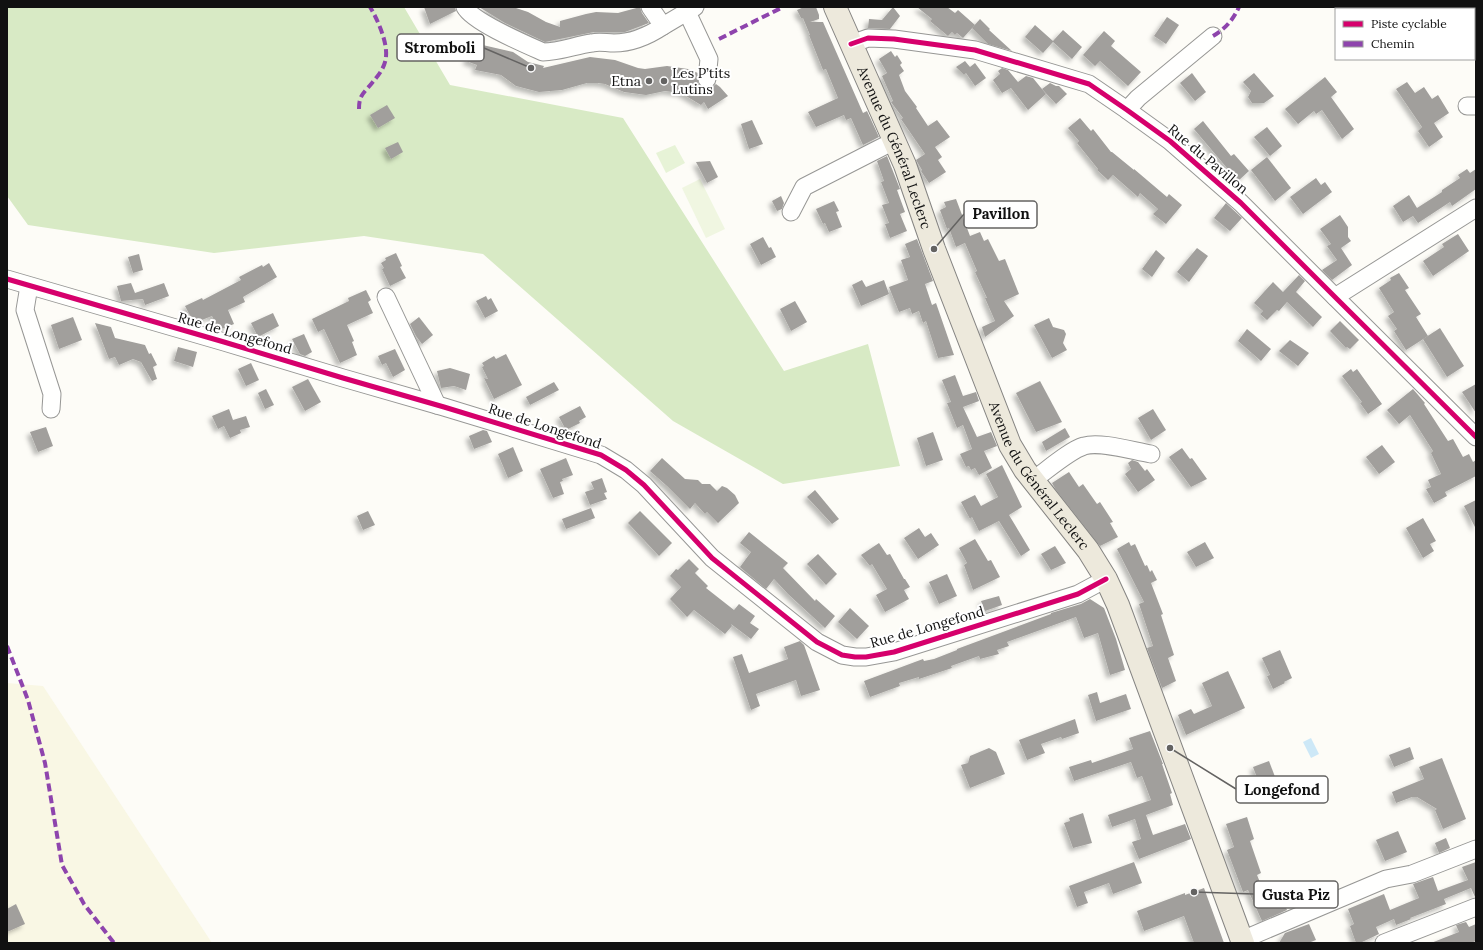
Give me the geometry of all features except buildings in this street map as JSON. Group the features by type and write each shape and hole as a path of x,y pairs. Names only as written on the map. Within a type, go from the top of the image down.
{"main road":[{"name":"Avenue du Général Leclerc","path":"835,7 905,165 934,249 1010,445 1033,480 1088,550 1106,579 1118,605 1243,942"}],"street":[{"path":"465,7 467,11 483,23 543,52 550,52 593,42 615,43 630,41 643,37 691,9 709,59 707,78"},
{"path":"650,7 663,26"},
{"path":"1128,110 1138,98 1213,36"},
{"name":"Rue du Pavillon","path":"851,44 868,38 894,39 975,50 1089,84 1170,141 1241,203 1476,437"},
{"path":"791,212 804,187 894,141"},
{"path":"1335,297 1476,208"},
{"name":"Rue de Longefond","path":"7,279 437,405 600,455 626,470 644,485 712,558 817,642 842,654 866,657 894,652 1078,594 1106,579"},
{"path":"29,286 25,310 52,394 51,409"},
{"path":"386,297 437,405"},
{"path":"1033,480 1074,451 1084,446 1100,444 1151,454"},
{"path":"1243,942 1386,879 1412,874 1476,849"},
{"path":"1384,943 1476,908"}],"shaded area":[{"path":"7,683 43,686 212,943 7,943"}],"green space":[{"path":"7,7 404,7 450,85 623,118 784,371 868,344 900,466 783,484 673,421 483,254 364,236 214,253 28,225 7,196"},
{"path":"675,145 685,163 666,173 656,153"},
{"path":"700,179 725,229 706,238 682,188"}],"water":[{"path":"1311,738 1319,754 1311,758 1303,742"}],"marked path":[{"path":"359,109 359,104 364,92 381,71 386,56 385,41 370,7"},
{"path":"719,39 783,7"},
{"path":"1213,36 1228,24 1239,7"},
{"path":"7,646 28,700 45,763 62,865 84,904 114,943"}],"cycle path":[{"path":"851,44 868,38 894,39 975,50 1089,84 1170,141 1241,203 1476,437"},
{"path":"7,279 444,407 601,455 626,470 644,485 712,558 817,642 842,655 866,657 894,652 1078,594 1106,579"}],"place":[{"name":"Stromboli","path":"531,68"},
{"name":"Etna","path":"649,81"},
{"name":"Les P’tits Lutins","path":"664,81"},
{"name":"Pavillon","path":"934,249"},
{"name":"Longefond","path":"1170,748"},
{"name":"Gusta Piz","path":"1194,892"}]}
